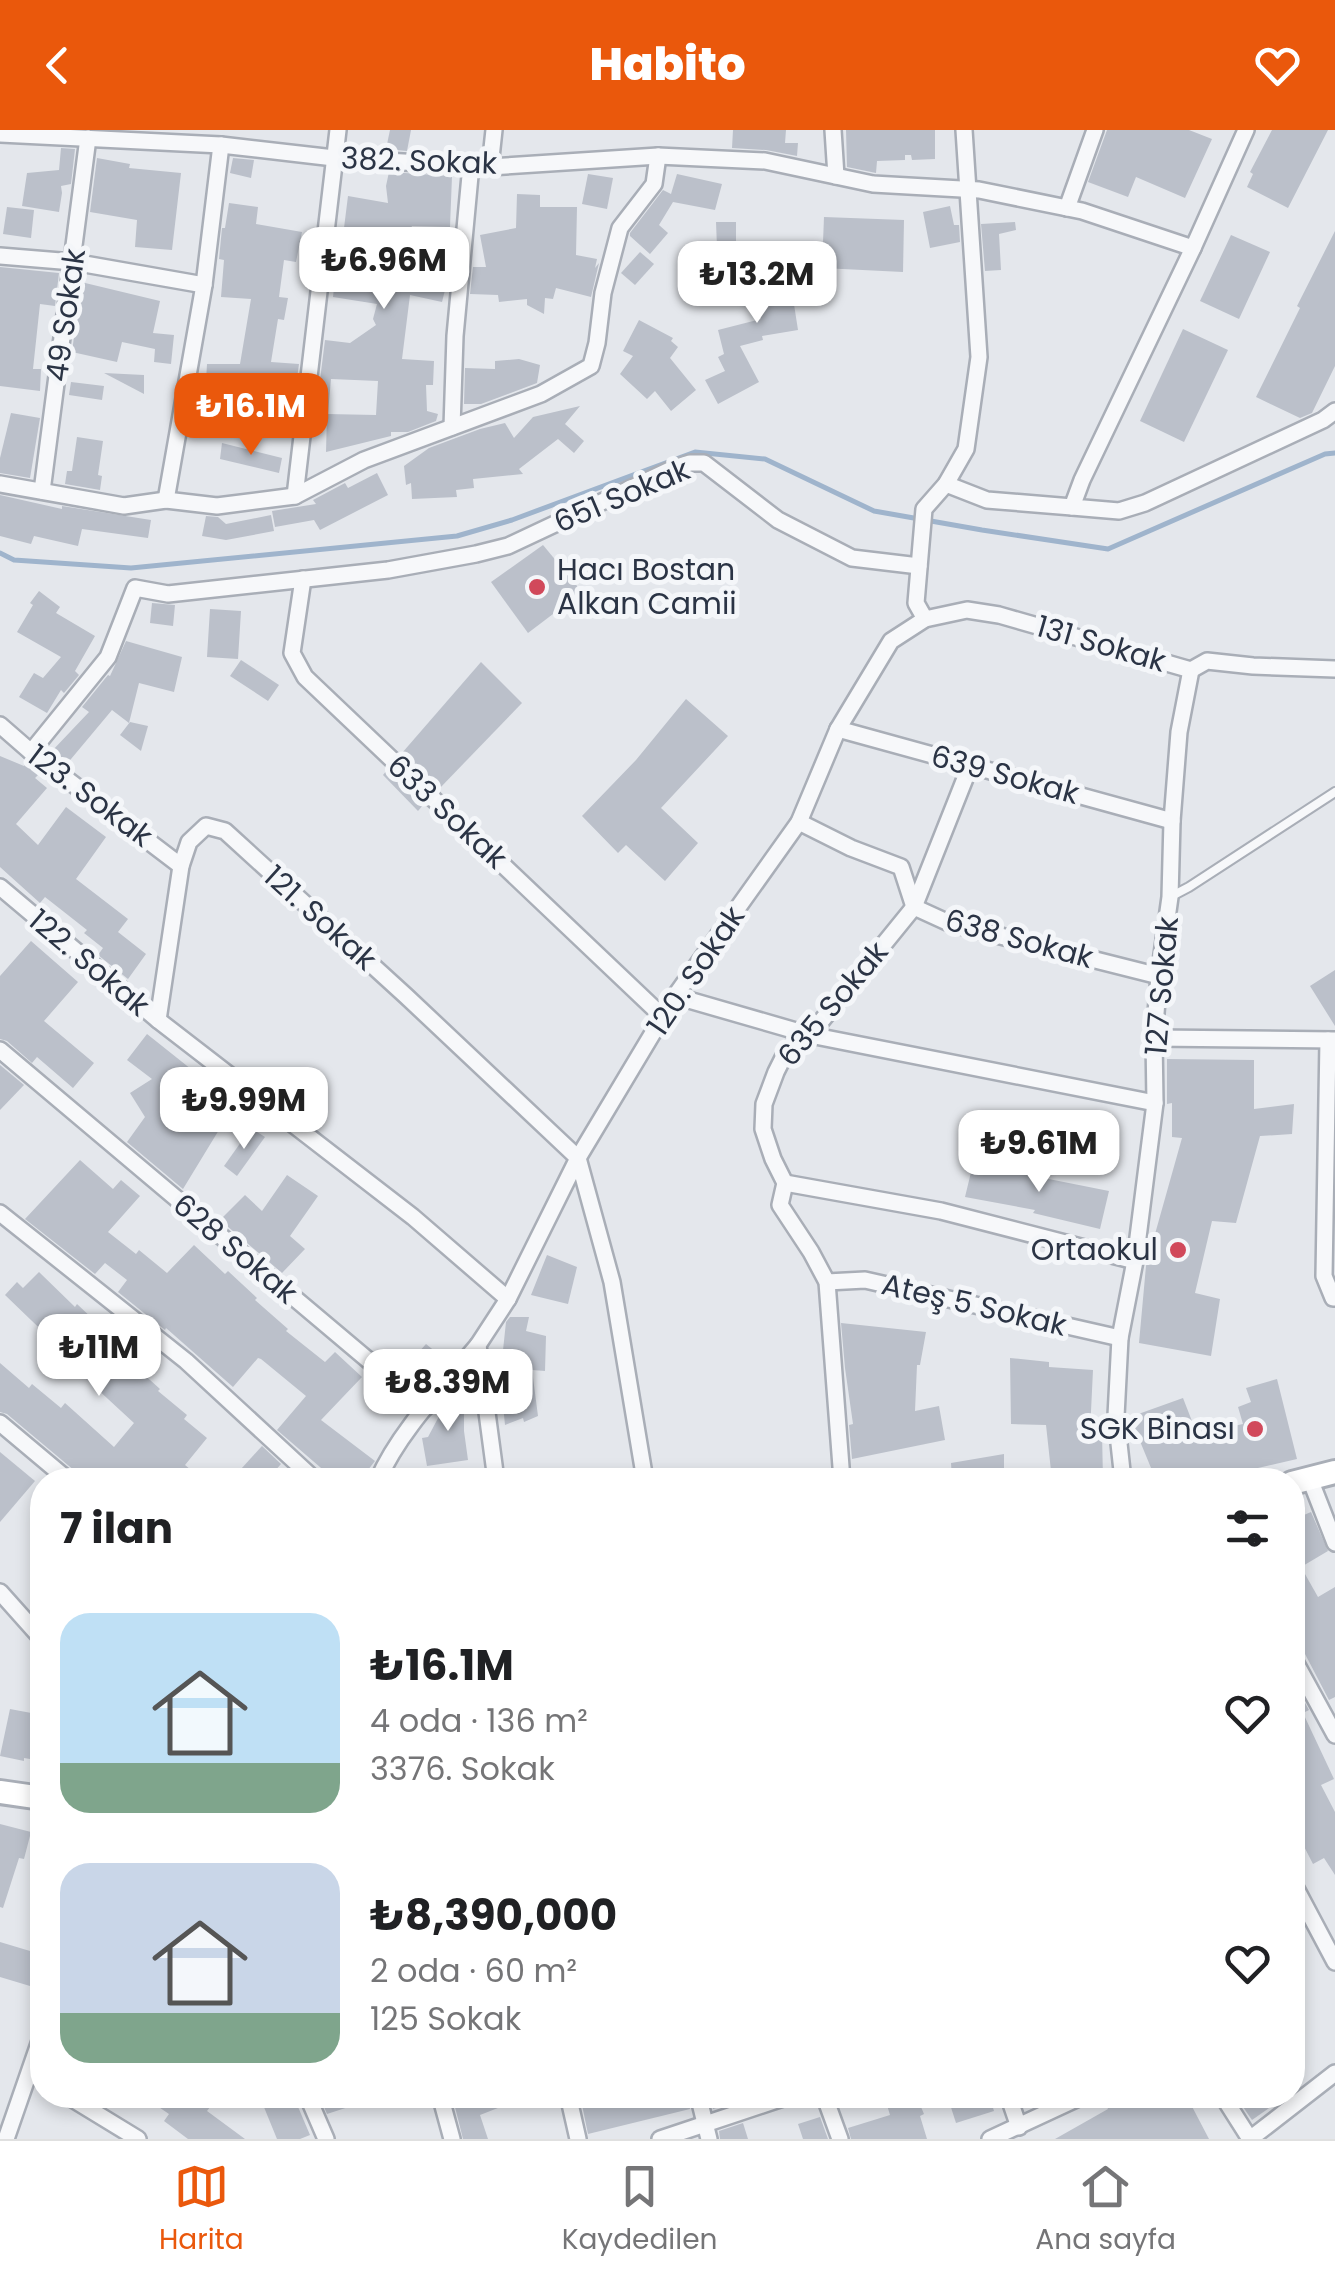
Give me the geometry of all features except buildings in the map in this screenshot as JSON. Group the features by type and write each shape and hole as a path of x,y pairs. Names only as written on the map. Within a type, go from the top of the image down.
{"main road":[{"path":"1305,1480 1335,1472"},
{"path":"0,1792 30,1796"}],"street":[{"path":"247,150 250,130"},
{"path":"295,496 338,130"},
{"path":"490,166 494,130"},
{"path":"833,130 836,176"},
{"path":"925,619 916,603 924,509 946,484 966,449 980,357 964,130"},
{"path":"1068,208 1095,130"},
{"path":"1072,507 1246,130"},
{"name":"382. Sokak","path":"5,133 490,166 658,156 765,161 872,184 968,189 1068,208 1193,248"},
{"name":"49 Sokak","path":"42,491 88,138"},
{"path":"166,500 204,285 221,145"},
{"path":"0,484 124,506 166,500 218,506 295,496 364,460 541,394 591,366 603,293 620,228 654,184 658,156"},
{"path":"452,427 455,336 471,165"},
{"path":"0,256 73,262 204,285"},
{"path":"946,484 987,500 1119,511 1144,503 1335,411"},
{"name":"651 Sokak","path":"303,579 388,570 508,546 690,462 704,463 778,520 852,558 919,566"},
{"path":"30,752 108,657 135,588 168,594 303,579"},
{"name":"633 Sokak","path":"303,579 292,652 305,678 663,1017"},
{"name":"131 Sokak","path":"925,619 966,610 999,614 1191,670 1207,661 1335,669"},
{"name":"120. Sokak","path":"383,1468 424,1408 478,1345 508,1298 578,1158 663,1017 799,822 838,728 892,640 925,619"},
{"name":"127 Sokak","path":"1122,1468 1116,1416 1120,1338 1135,1261 1155,1103 1154,1038 1170,897 1179,732 1191,670"},
{"name":"123. Sokak","path":"0,725 181,866"},
{"name":"639 Sokak","path":"838,728 1172,821"},
{"name":"635 Sokak","path":"841,1468 827,1282 780,1204 785,1184 763,1129 764,1104 786,1050 810,1035 914,907 970,766"},
{"name":"638 Sokak","path":"799,822 901,867 914,907 949,923 1159,976"},
{"name":"121. Sokak","path":"158,1020 181,866 189,842 206,826 225,831 578,1158"},
{"name":"122. Sokak","path":"0,887 158,1020 413,1217 508,1298"},
{"path":"676,996 810,1035 1155,1103"},
{"path":"1154,1038 1331,1040 1330,1221 1324,1276 1335,1298"},
{"name":"628 Sokak","path":"0,1050 424,1408"},
{"path":"578,1158 612,1282 643,1468"},
{"path":"785,1184 940,1210 1135,1261"},
{"path":"0,1213 186,1361 303,1468"},
{"name":"Ateş 5 Sokak","path":"827,1282 865,1280 1120,1338"},
{"path":"478,1345 494,1468"},
{"path":"0,1423 54,1468"},
{"path":"1305,1488 1335,1543"},
{"path":"0,1592 30,1626"},
{"path":"1305,1680 1335,1735"},
{"path":"1305,1905 1335,1962"},
{"path":"1305,2096 1335,2073"},
{"path":"6,2139 7,2112 30,2083"},
{"path":"87,2108 138,2139"},
{"path":"312,2108 324,2138"},
{"path":"444,2108 452,2139"},
{"path":"571,2108 578,2139"},
{"path":"660,2139 707,2132 762,2108"},
{"path":"829,2108 840,2139"},
{"path":"1012,2108 1019,2127"},
{"path":"990,2139 1058,2108"},
{"path":"1230,2108 1250,2139 1290,2108"}],"lane":[{"path":"1170,897 1190,888 1335,792"}],"waterway":[{"path":"0,553 14,560 131,568 457,536 512,520 695,452 765,459 874,511 1108,549 1335,453"}],"place":[{"name":"Hacı Bostan Alkan Camii","path":"537,587"},
{"name":"Ortaokul","path":"1178,1250"},
{"name":"SGK Binası","path":"1255,1429"}]}
